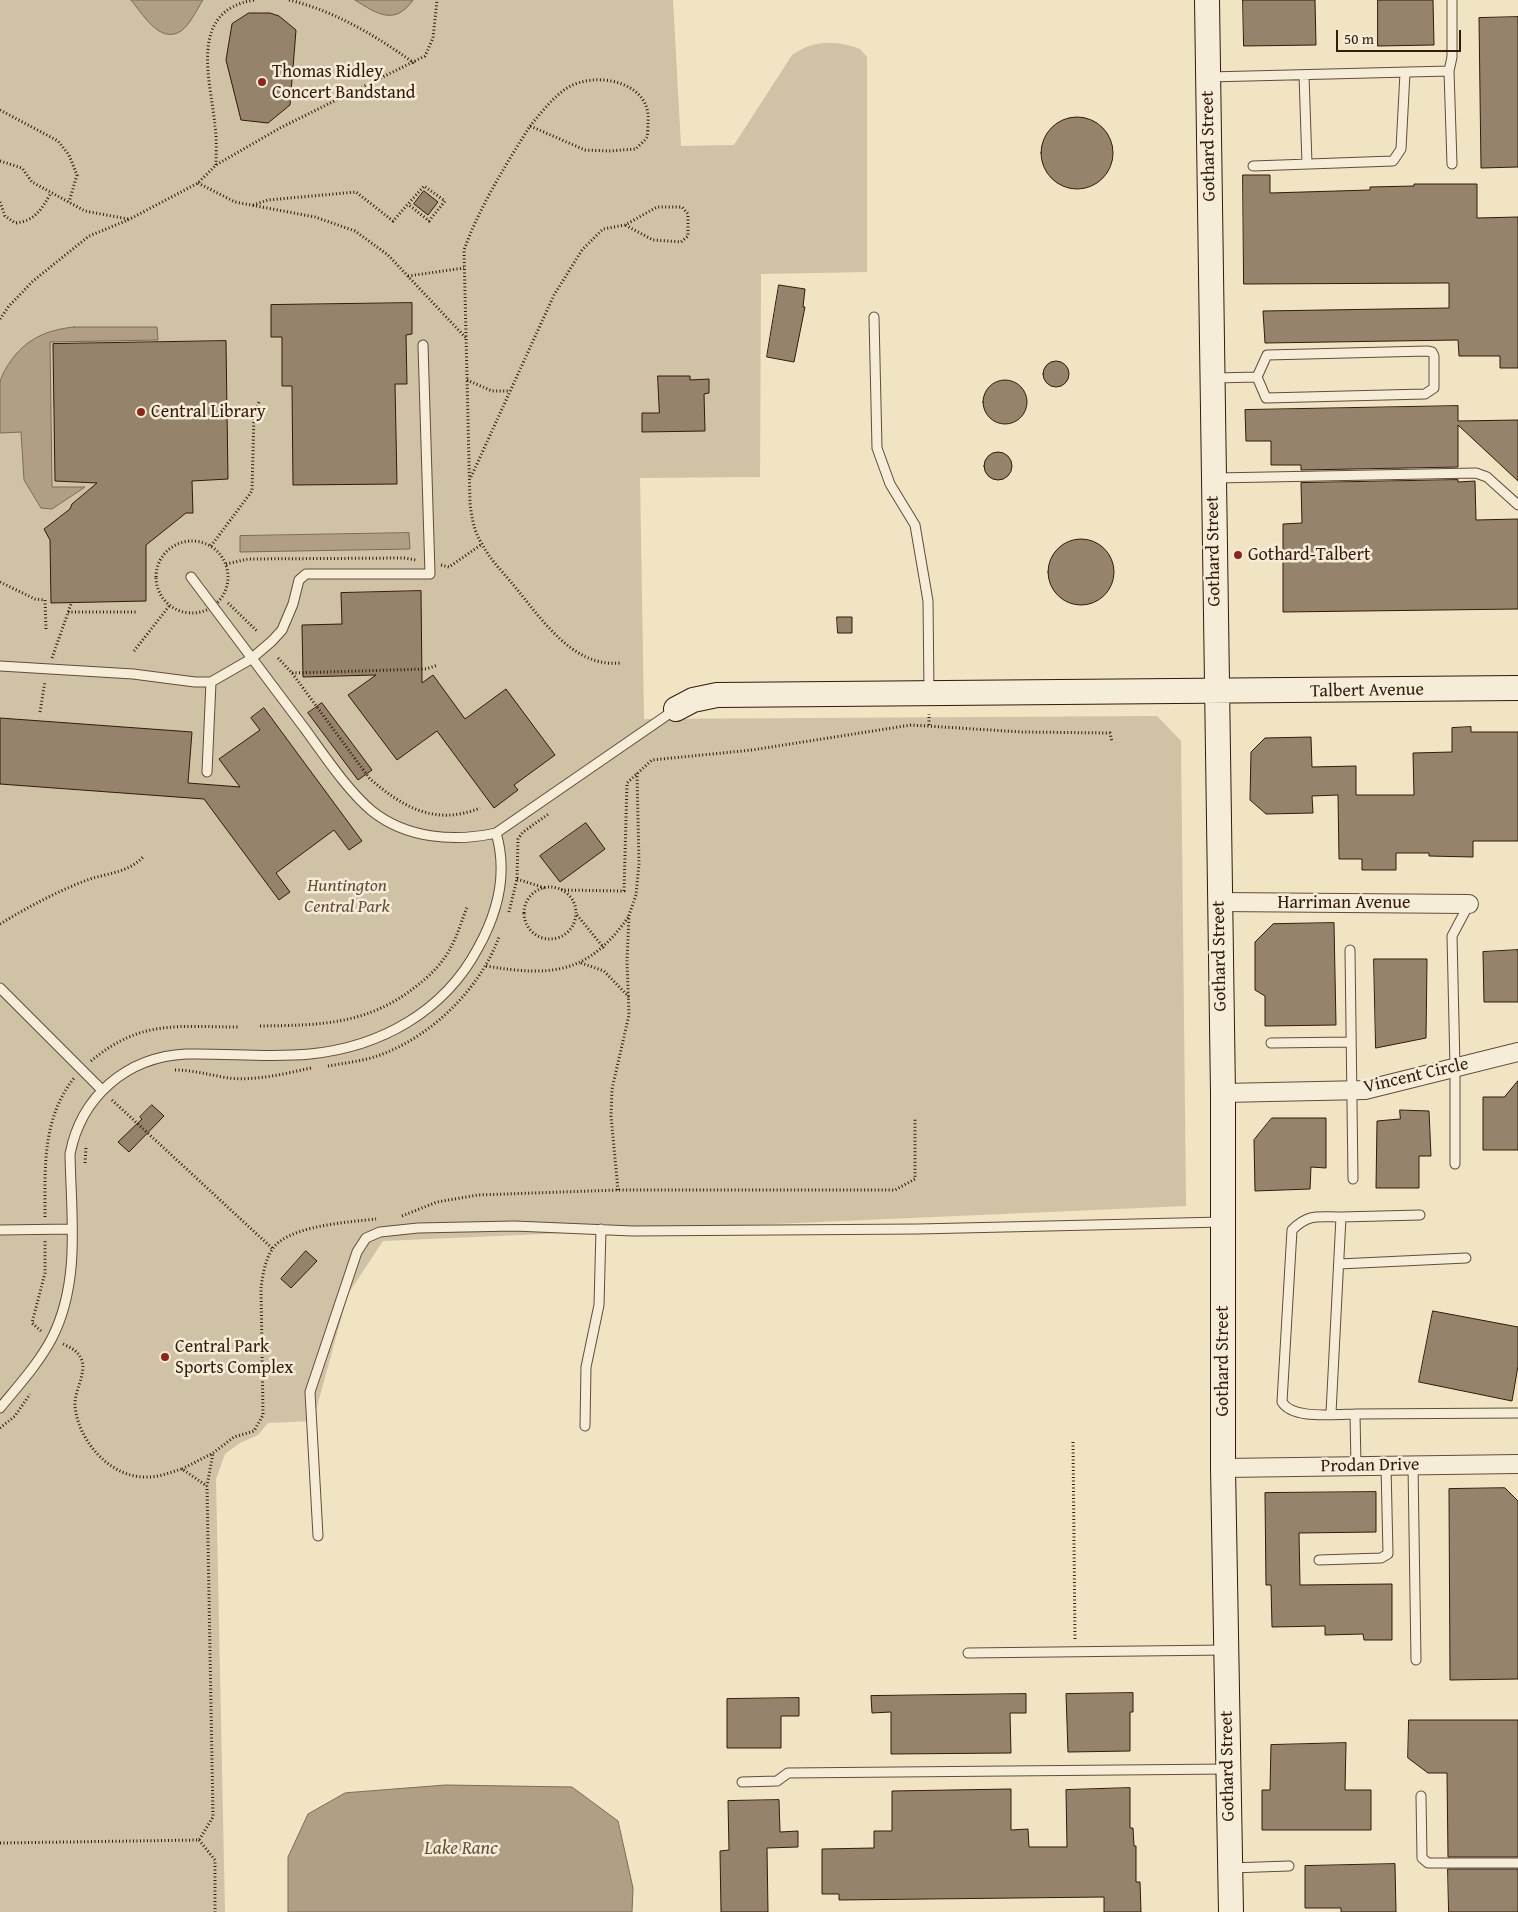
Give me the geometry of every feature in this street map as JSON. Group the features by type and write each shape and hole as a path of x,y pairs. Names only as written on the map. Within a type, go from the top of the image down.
{"street":[{"name":"Gothard Street","path":"1207,0 1223,1093 1223,1468 1231,1912"},
{"name":"Talbert Avenue","path":"676,710 693,700 717,695 929,704 1177,690 1216,692 1518,688"},
{"name":"Harriman Avenue","path":"1219,902 1469,904"},
{"name":"Vincent Circle","path":"1223,1093 1365,1090 1518,1052"},
{"name":"Prodan Drive","path":"1223,1468 1518,1464"}],"lane":[{"path":"1452,0 1452,57 1449,72 1452,164"},
{"path":"1253,166 1393,161 1401,149 1405,72"},
{"path":"1208,77 1449,72"},
{"path":"1304,75 1307,164"},
{"path":"874,317 877,448 890,484 914,525 928,601 929,704"},
{"path":"0,666 134,674 195,682 211,682 251,659 282,630 293,604 299,580 306,574 430,574 423,345"},
{"path":"1427,351 1432,352 1434,356 1434,388 1425,394 1266,398 1257,377 1266,355 1427,351"},
{"path":"1212,378 1257,377"},
{"path":"1213,478 1476,473 1487,477 1518,505"},
{"path":"190,577 338,773 372,811 399,827 426,835 452,838 476,837 496,833 676,710"},
{"path":"207,772 211,682"},
{"path":"0,1408 52,1338 68,1293 72,1266 70,1154 73,1137 88,1106 102,1090 123,1073 152,1060 184,1054 248,1056 310,1054 363,1045 403,1027 443,997 471,961 486,933 496,906 502,876 502,861 496,833"},
{"path":"1455,1164 1456,1067 1452,936 1469,904"},
{"path":"1350,950 1353,1179"},
{"path":"0,988 102,1090"},
{"path":"1271,1043 1351,1042"},
{"path":"1420,1215 1310,1217 1301,1221 1292,1230 1282,1402 1287,1409 1297,1413 1518,1413"},
{"path":"1331,1414 1341,1217"},
{"path":"318,1536 310,1392 357,1252 366,1238 380,1232 418,1228 514,1226 601,1229 908,1229 1223,1222"},
{"path":"0,1230 72,1229"},
{"path":"585,1426 586,1367 599,1305 601,1229"},
{"path":"1339,1264 1466,1258"},
{"path":"1354,1414 1356,1466"},
{"path":"1413,1465 1416,1660"},
{"path":"1319,1560 1381,1558 1388,1554 1386,1466"},
{"path":"968,1652 1226,1650"},
{"path":"742,1782 777,1781 788,1773 1228,1768"},
{"path":"1421,1796 1422,1858 1428,1863 1518,1863"},
{"path":"1230,1868 1289,1866"}],"path":[{"path":"216,165 216,128 206,73 207,46 214,24 230,9 254,0"},
{"path":"289,0 328,12 376,37 414,63"},
{"path":"0,319 15,300 58,259 89,236 128,220 198,183 216,165 280,128 425,56 434,38 438,0"},
{"path":"530,126 586,150 609,151 636,148 647,137 649,110 639,94 618,82 595,78 568,88 549,104 530,126 498,179 471,230 464,250 464,268 469,480 473,525 482,544 556,636 587,657 611,664 620,663"},
{"path":"0,110 58,141 69,155 77,175 69,202"},
{"path":"0,161 22,168 32,182 85,211 128,220"},
{"path":"198,183 235,202 314,217 355,232 388,255 466,339"},
{"path":"252,206 268,200 356,192 393,222 424,186 445,201 429,221 408,205"},
{"path":"0,202 5,216 10,220 15,223 26,222 38,215 51,193"},
{"path":"469,480 554,295 582,250 603,229 625,225 657,207 682,207 688,214 688,236 681,242 662,242 653,240 625,225"},
{"path":"408,276 464,268"},
{"path":"467,380 492,391 510,391"},
{"path":"211,546 252,491 254,413 260,400"},
{"path":"226,564 248,559 404,558 448,567 482,544"},
{"path":"0,582 35,600 45,600 46,629"},
{"path":"222,597 258,632"},
{"path":"134,651 170,605"},
{"path":"68,612 137,612"},
{"path":"278,658 292,673 370,779 384,791 409,808 428,813 464,815 480,808"},
{"path":"292,673 426,669 438,665"},
{"path":"929,704 929,725"},
{"path":"517,879 545,888 561,890 624,891 627,783 652,760 752,750 911,725 1022,732 1110,733 1112,742"},
{"path":"637,772 640,864 636,895 629,915 627,961 629,1015 612,1089 611,1116 618,1190 895,1190 915,1179 915,1118"},
{"path":"0,924 52,895 88,880 135,865 143,857"},
{"path":"545,888 530,896 525,909 526,922 536,935 549,939 564,936 573,927 576,914 574,901 561,890"},
{"path":"260,1026 342,1022 373,1013 400,999 428,977 451,948 467,907"},
{"path":"576,914 604,948"},
{"path":"486,966 516,972 540,972 581,962 604,948 629,915"},
{"path":"581,962 604,971 629,998"},
{"path":"92,1061 108,1047 132,1034 158,1028 239,1027"},
{"path":"45,1217 46,1140 63,1092 74,1078"},
{"path":"112,1100 273,1249"},
{"path":"42,1332 32,1323 45,1273 46,1239"},
{"path":"60,1343 78,1352 82,1362 75,1405 79,1424 99,1457 116,1468 147,1477 182,1469 207,1486"},
{"path":"1072,1442 1075,1651"},
{"path":"199,1840 213,1817 207,1486 213,1453"},
{"path":"0,1843 199,1840"},
{"path":"199,1840 215,1860 215,1912"}],"green space":[{"name":"Huntington Central Park","path":"0,0 673,0 681,146 734,145 792,55 800,50 808,46 825,43 842,44 860,49 867,57 867,272 761,274 760,477 640,478 644,719 1157,716 1181,741 1186,1206 383,1241 348,1294 313,1421 268,1423 258,1435 240,1443 225,1454 216,1479 225,1912 0,1912"}],"water":[{"path":"131,0 203,0 193,17 181,31 166,34 152,26"},
{"path":"355,0 413,0 399,13 386,15 371,10"},
{"path":"74,327 157,327 158,340 50,342 52,487 85,487 52,509 41,508 24,480 21,432 0,433 0,383 10,362 23,347 46,333"},
{"path":"409,533 410,549 240,552 240,536"},
{"name":"Lake Ranc","path":"446,1785 572,1787 618,1821 633,1888 632,1912 288,1912 288,1857 308,1814 345,1793"}],"building":[{"path":"1243,0 1315,0 1316,45 1244,46"},
{"path":"1378,0 1433,0 1434,45 1378,46"},
{"name":"Thomas Ridley Concert Bandstand","path":"249,13 270,13 279,16 296,30 290,105 268,123 241,120 226,60 232,24"},
{"path":"1518,17 1518,167 1481,168 1479,18"},
{"path":"1077,117 1097,123 1107,133 1113,153 1107,173 1097,183 1077,189 1057,183 1047,173 1041,153 1047,133 1057,123"},
{"path":"1243,175 1270,175 1270,193 1370,190 1370,187 1414,186 1414,184 1477,184 1477,218 1518,217 1518,368 1500,368 1500,356 1459,356 1458,340 1265,343 1263,311 1449,308 1449,283 1244,284"},
{"path":"424,191 438,202 428,215 414,204"},
{"path":"779,285 805,289 803,307 805,307 794,362 767,357"},
{"path":"412,303 412,334 406,335 407,384 395,384 397,484 293,485 292,386 282,386 282,337 271,337 271,305"},
{"name":"Central Library","path":"226,341 228,479 192,481 193,513 186,513 146,545 146,601 51,603 50,540 44,529 70,509 72,504 97,483 55,481 53,344"},
{"path":"1056,361 1065,365 1069,374 1065,383 1056,387 1047,383 1043,374 1047,365"},
{"path":"658,376 690,376 690,380 709,379 709,393 704,394 705,431 642,432 642,413 659,413"},
{"path":"1009,380 1021,386 1026,393 1026,411 1021,418 1014,423 1001,424 993,421 986,414 983,398 986,390 993,383"},
{"path":"1458,406 1458,421 1518,420 1518,481 1458,425 1458,467 1301,470 1301,465 1271,465 1271,441 1246,441 1245,410"},
{"path":"998,452 1008,456 1012,466 1008,476 998,480 988,476 984,466 988,456"},
{"path":"1458,480 1458,482 1475,481 1476,520 1518,519 1518,609 1283,612 1283,524 1302,523 1301,483"},
{"path":"1087,539 1105,548 1112,559 1114,572 1112,585 1105,596 1094,603 1075,605 1057,596 1050,585 1048,566 1057,548 1068,541"},
{"path":"421,591 422,683 433,675 465,719 506,689 555,755 514,785 518,790 494,808 437,731 397,760 348,695 376,675 303,677 302,625 342,624 341,593"},
{"path":"837,617 852,617 852,633 838,633"},
{"path":"322,703 372,770 358,780 308,713"},
{"path":"264,708 362,841 349,850 334,830 276,873 290,892 279,900 204,799 0,784 0,718 192,732 188,783 240,787 219,759 260,730 251,718"},
{"path":"1471,727 1471,732 1518,732 1518,841 1473,841 1473,857 1429,856 1429,853 1396,853 1396,870 1362,870 1362,859 1339,859 1338,795 1312,796 1313,813 1266,814 1250,800 1251,752 1265,738 1311,737 1312,767 1356,766 1356,795 1414,795 1413,753 1452,752 1452,728"},
{"path":"586,823 605,849 560,882 540,856"},
{"path":"1334,923 1336,1025 1265,1026 1265,996 1255,990 1255,942 1273,924"},
{"path":"1518,950 1518,1002 1484,1002 1483,952"},
{"path":"1374,959 1427,959 1426,1038 1376,1048"},
{"path":"1518,1081 1518,1150 1483,1150 1483,1097 1504,1097"},
{"path":"152,1105 164,1116 129,1152 118,1142 142,1119 140,1117"},
{"path":"1400,1110 1429,1111 1431,1156 1419,1156 1419,1188 1376,1188 1377,1121 1400,1119"},
{"path":"1272,1118 1326,1118 1326,1168 1311,1167 1310,1189 1255,1191 1254,1140"},
{"path":"306,1251 317,1261 291,1288 281,1279"},
{"path":"1433,1311 1518,1327 1518,1366 1512,1401 1419,1382"},
{"path":"1505,1488 1518,1501 1518,1679 1450,1680 1449,1489"},
{"path":"1376,1492 1376,1532 1299,1533 1300,1585 1392,1584 1392,1640 1364,1640 1363,1634 1325,1635 1325,1626 1272,1627 1271,1585 1266,1585 1265,1493"},
{"path":"1133,1693 1133,1712 1130,1712 1130,1751 1068,1752 1066,1694"},
{"path":"1026,1694 1026,1713 1010,1713 1011,1753 891,1754 891,1712 872,1713 871,1696"},
{"path":"799,1698 799,1716 781,1716 781,1748 727,1748 727,1699"},
{"path":"1409,1720 1518,1720 1518,1857 1448,1857 1447,1773 1428,1773 1408,1758"},
{"path":"1346,1743 1345,1790 1371,1790 1371,1830 1262,1830 1262,1790 1270,1790 1271,1745"},
{"path":"1130,1788 1130,1828 1133,1828 1134,1846 1136,1846 1136,1882 1140,1882 1141,1912 1104,1912 1104,1897 839,1900 839,1894 822,1894 822,1849 874,1848 874,1831 892,1831 892,1791 1011,1789 1011,1830 1028,1829 1029,1847 1067,1847 1066,1790"},
{"path":"779,1800 780,1832 798,1831 798,1847 767,1848 768,1912 721,1912 720,1851 729,1850 728,1801"},
{"path":"1395,1864 1396,1912 1341,1912 1341,1908 1305,1908 1305,1866"},
{"path":"1448,1869 1518,1869 1518,1912 1449,1912"}],"place":[{"name":"Thomas Ridley Concert Bandstand","path":"262,82"},
{"name":"Central Library","path":"141,412"},
{"name":"Gothard-Talbert","path":"1238,555"},
{"name":"Central Park Sports Complex","path":"165,1357"}]}
